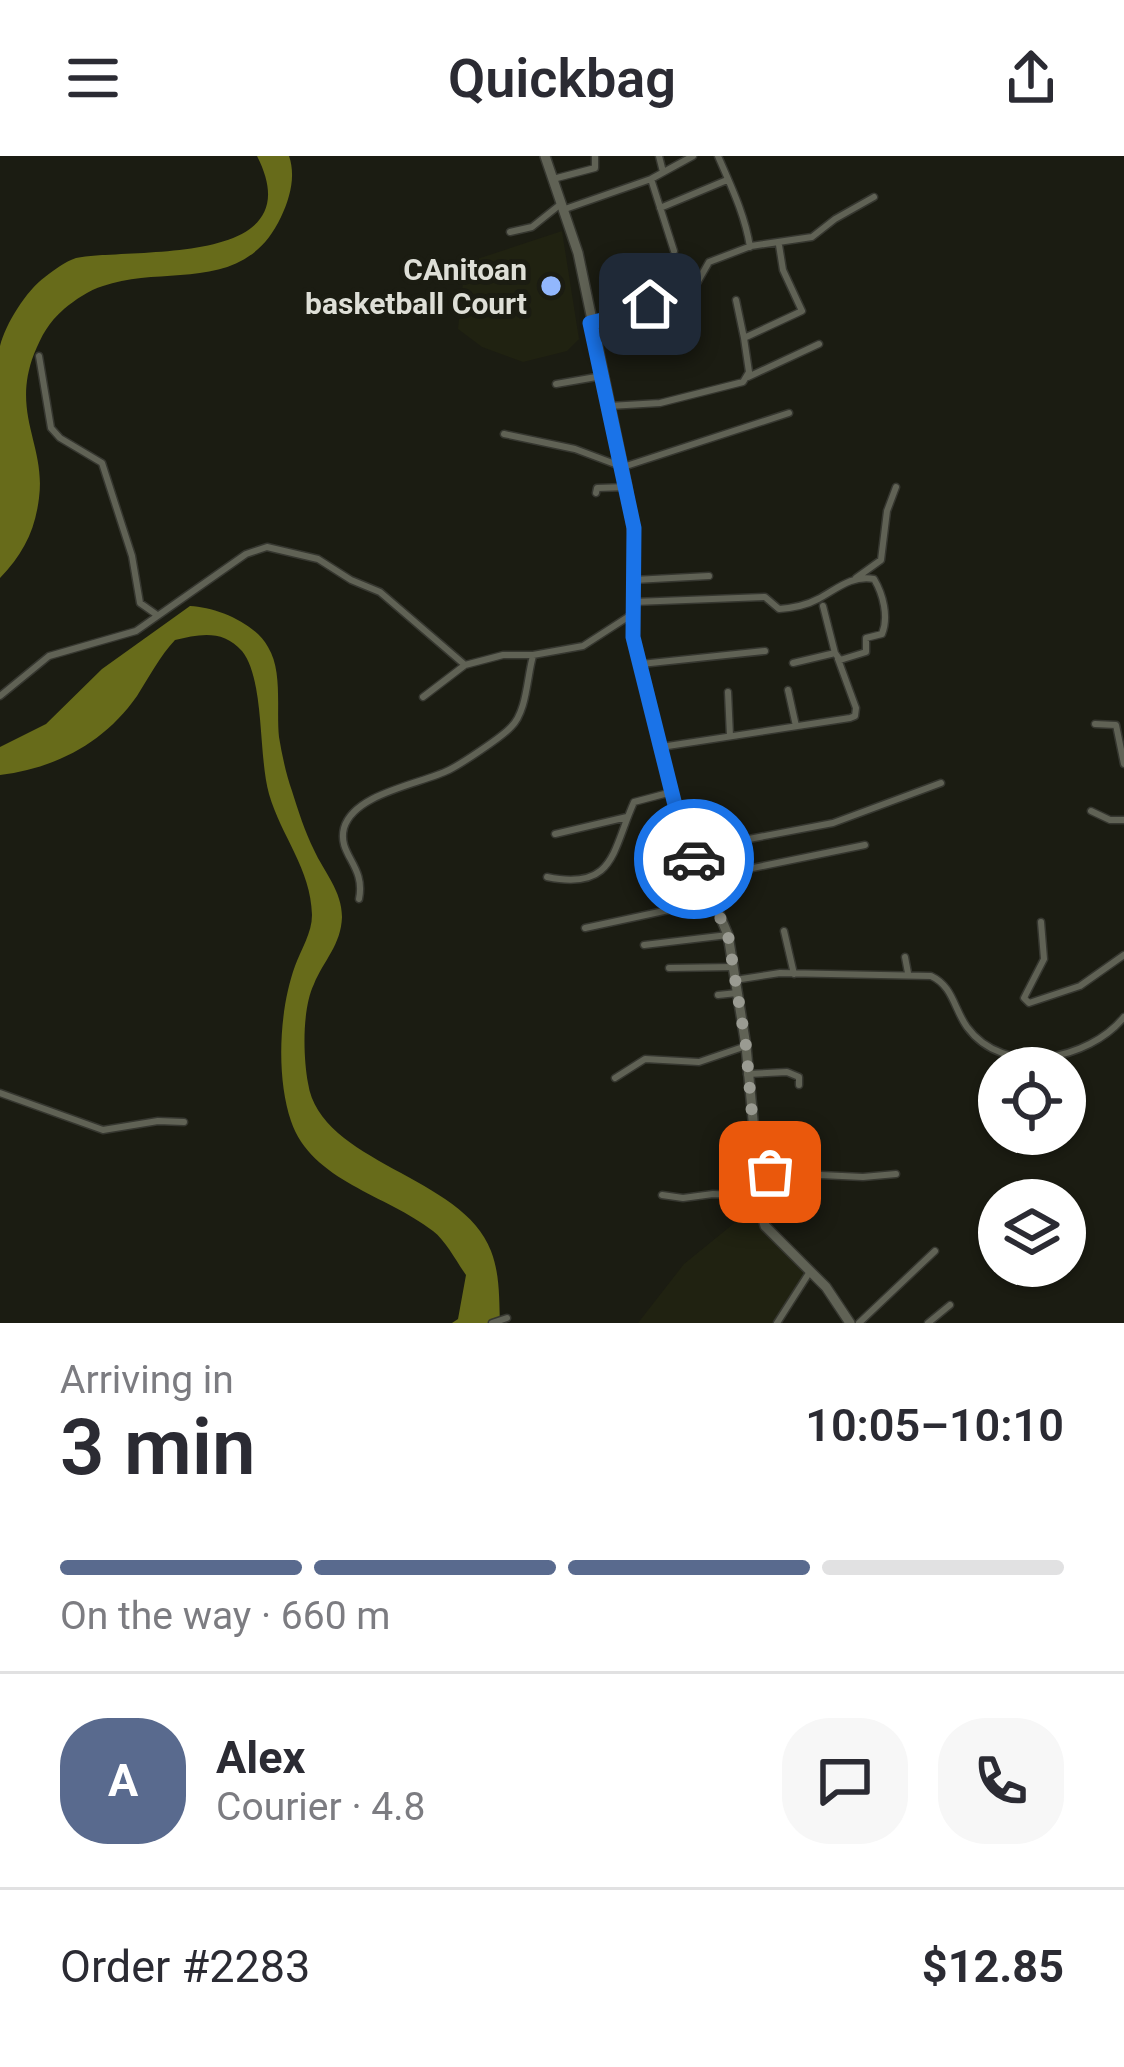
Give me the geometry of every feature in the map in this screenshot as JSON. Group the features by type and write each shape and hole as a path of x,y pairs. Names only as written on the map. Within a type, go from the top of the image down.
{"street":[{"path":"544,156 578,253 627,487 634,528 633,637 672,792 728,935 746,1046 758,1196 765,1226 811,1270 850,1323"},
{"path":"552,179 595,168 596,156"},
{"path":"659,156 664,172"},
{"path":"510,232 532,226 564,206 651,179 681,158 693,156"},
{"path":"718,156 746,216 750,247"},
{"path":"651,179 674,251"},
{"path":"660,208 727,180"},
{"path":"590,323 643,310 667,294 700,282 709,262 750,247 812,237 874,197"},
{"path":"744,338 802,311 783,270 779,245"},
{"path":"736,300 748,377"},
{"path":"609,406 660,403 737,384 819,344"},
{"path":"39,356 51,428 102,463 132,556 140,603 157,615"},
{"path":"556,384 602,376"},
{"path":"504,434 575,448 623,467 790,412"},
{"path":"596,493 597,488 627,487"},
{"path":"853,580 881,560 887,512 896,487"},
{"path":"0,696 49,656 128,635 253,550 278,548 326,562 346,578 380,592 465,665"},
{"path":"634,580 709,576"},
{"path":"632,602 765,597 779,609 816,601 838,584 853,580 869,577 877,583 885,625 882,634 867,637 865,652 793,663"},
{"path":"662,747 855,716 823,605"},
{"path":"423,698 465,665 508,654 533,656 583,646 632,615"},
{"path":"641,664 765,651"},
{"path":"359,899 361,876 344,840 353,814 418,778 449,770 512,727 533,656"},
{"path":"788,690 796,726"},
{"path":"728,692 730,736"},
{"path":"1095,724 1116,725 1124,764"},
{"path":"692,850 833,823 941,783"},
{"path":"548,877 577,881 602,872 612,861 634,802 672,792"},
{"path":"1091,811 1110,820 1124,820"},
{"path":"555,833 627,817"},
{"path":"704,878 865,845"},
{"path":"585,928 715,900"},
{"path":"1041,922 1044,959 1024,998 1029,1003 1080,986 1124,955"},
{"path":"784,931 794,974"},
{"path":"644,945 728,935"},
{"path":"905,957 908,973"},
{"path":"669,968 733,967"},
{"path":"735,980 794,974 936,977 974,1034 1022,1058 1038,1060 1082,1046 1109,1032 1124,1017"},
{"path":"718,995 737,993"},
{"path":"614,1078 645,1059 698,1062 746,1046"},
{"path":"747,1074 787,1072 799,1077 800,1084"},
{"path":"0,1093 103,1130 184,1122"},
{"path":"753,1140 791,1134"},
{"path":"757,1172 896,1174"},
{"path":"662,1195 758,1196"},
{"path":"859,1323 935,1252"},
{"path":"777,1323 811,1270"},
{"path":"928,1323 950,1305"},
{"path":"492,1323 508,1318"}],"shaded area":[{"path":"257,156 289,156 292,179 281,217 265,242 246,258 201,273 127,280 98,288 64,309 46,330 34,354 26,394 40,479 37,510 27,541 0,578 0,346 18,308 38,283 76,258 210,245 240,235 261,218 268,192"},
{"path":"562,231 579,339 567,351 523,362 482,347 458,329 465,263"},
{"path":"190,606 234,618 268,647 276,667 279,737 288,778 308,836 339,899 339,936 310,994 306,1019 306,1072 318,1110 364,1152 452,1204 476,1225 494,1260 500,1323 452,1323 458,1319 466,1275 442,1240 415,1218 333,1173 301,1141 291,1121 281,1064 283,1023 290,983 312,915 301,868 269,794 258,699 242,651 219,636 175,640 124,713 94,740 59,759 0,775 0,747 46,724 102,669"},
{"path":"748,1212 809,1272 775,1323 638,1323 684,1264"}],"way so far":[{"path":"694,859 728,935 746,1046 757,1172 770,1172"}],"place":[{"name":"CAnitoan basketball Court","path":"551,286"}],"route":[{"path":"650,304 643,310 590,323 634,528 633,637 678,817 694,859"}]}
